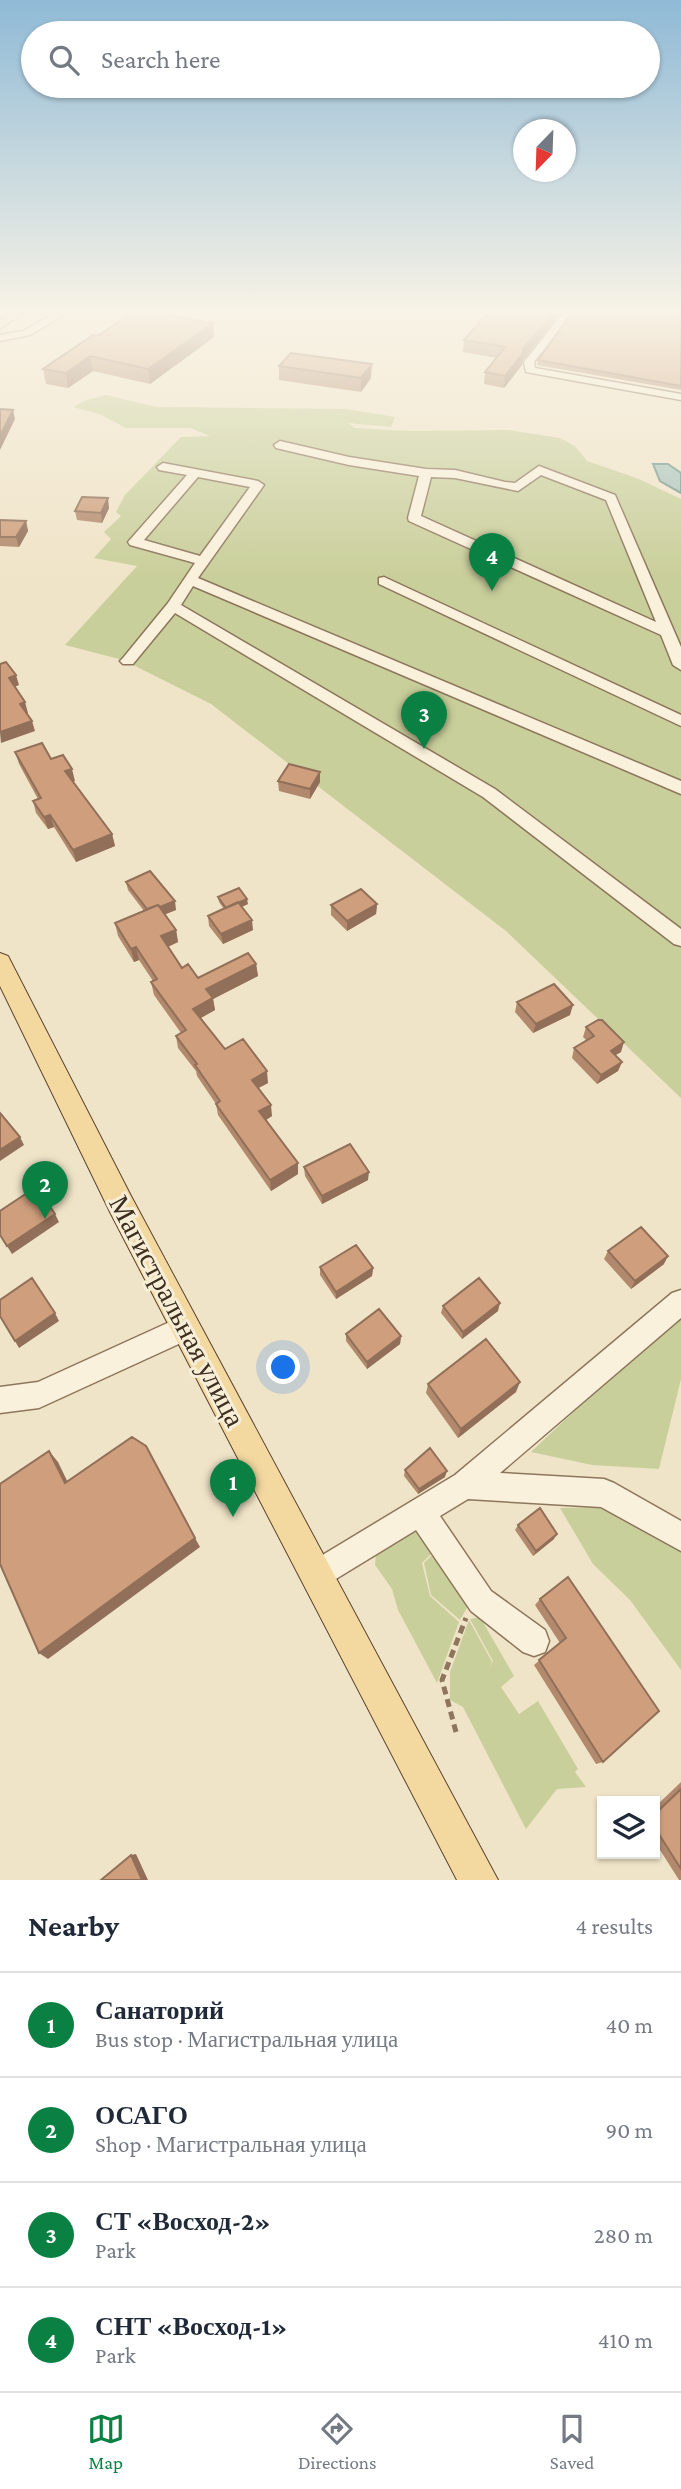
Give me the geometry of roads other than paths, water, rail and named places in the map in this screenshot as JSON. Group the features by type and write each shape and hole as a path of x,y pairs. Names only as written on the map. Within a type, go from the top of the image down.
{"main road":[{"name":"Магистральная улица","path":"0,962 32,1030 185,1328 478,1880"}],"street":[{"path":"280,445 348,461 426,473 455,474 505,486 518,487 539,470 611,498 671,630 681,665"},
{"path":"128,661 173,606 258,485 163,467"},
{"path":"195,473 135,542 203,561"},
{"path":"426,473 414,518 671,630"},
{"path":"191,580 681,788"},
{"path":"384,581 681,721"},
{"path":"173,606 489,793 681,939"},
{"path":"316,1575 465,1485 681,1302"},
{"path":"0,1400 39,1395 185,1328"},
{"path":"465,1485 604,1493 681,1537"},
{"path":"421,1512 476,1593 493,1611 534,1641"}],"water":[{"path":"653,464 668,464 681,473 681,493 660,481"}],"place":[{"name":"СНТ «Восход-1»","path":"492,591"},
{"name":"СТ «Восход-2»","path":"424,749"},
{"name":"ОСАГО","path":"45,1219"},
{"name":"Санаторий","path":"233,1517"}]}
